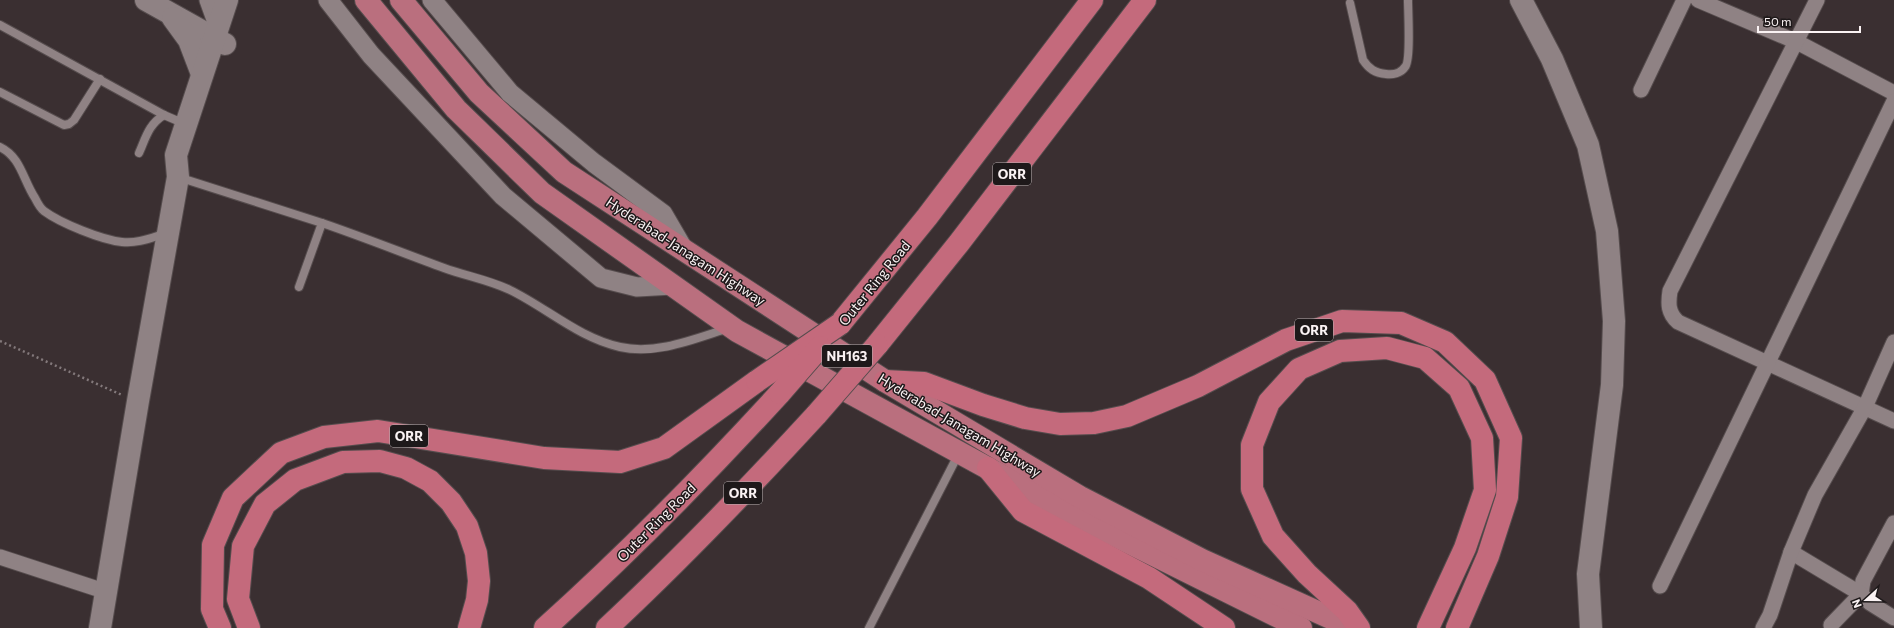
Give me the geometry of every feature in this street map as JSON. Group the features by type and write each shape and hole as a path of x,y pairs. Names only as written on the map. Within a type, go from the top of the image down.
{"highway":[{"name":"Hyderabad-Janagam Highway","path":"366,0 456,109 542,193 732,327 1079,518 1301,628"},
{"name":"Hyderabad-Janagam Highway","path":"401,0 479,92 564,172 885,381 1086,500 1202,560 1353,628"},
{"name":"Outer Ring Road","path":"545,628 664,514 732,445 780,393 840,324 927,217 1092,0"},
{"name":"ORR","path":"607,628 667,571 762,474 877,345 959,244 1145,0"},
{"name":"ORR","path":"885,381 924,383 983,405 1026,418 1060,424 1094,424 1127,416 1198,386 1286,340 1342,321 1401,323 1439,339 1445,342 1485,380 1511,438 1507,497 1488,556 1456,628"},
{"name":"ORR","path":"220,628 212,609 213,545 233,498 281,453 324,437 378,431 544,458 620,462 664,448 757,381 840,324"},
{"name":"ORR","path":"1359,628 1344,607 1307,574 1273,536 1252,489 1252,444 1269,402 1299,369 1340,351 1387,348 1424,358 1459,388 1482,438 1484,490 1465,548 1428,628"},
{"name":"ORR","path":"249,628 238,599 243,546 265,504 295,480 342,462 380,460 406,468 430,481 451,502 467,526 476,553 479,581 478,600 469,628"},
{"path":"988,468 1023,511 1149,578 1224,628"},
{"path":"625,628 667,571"}],"main road":[{"path":"146,0 172,6 221,34"},
{"path":"178,176 191,159 221,34 227,0"},
{"path":"100,628 178,176 176,155 202,74 221,34 241,0"},
{"path":"1521,0 1552,59 1588,145 1607,231 1614,321 1612,385 1588,574 1591,628"},
{"path":"172,6 181,27 189,40 202,74"}],"street":[{"path":"209,0 221,34"},
{"path":"328,0 371,55 503,196 601,278 637,287 673,285"},
{"path":"432,0 510,93 594,163 663,214 684,250"},
{"path":"1641,90 1684,0"},
{"path":"1698,0 1797,42 1894,93"},
{"path":"1817,0 1670,291 1668,303 1671,316 1678,322 1894,421"},
{"path":"1660,586 1894,101"},
{"path":"1763,628 1770,615 1791,552 1815,495 1865,407 1894,342"},
{"path":"1831,625 1861,594 1863,581 1894,523"},
{"path":"1791,552 1861,594 1870,603 1894,618"},
{"path":"0,557 107,592"}],"lane":[{"path":"1350,3 1363,60 1368,67 1378,73 1388,74 1399,72 1406,66 1408,56 1408,0"},
{"path":"0,26 164,115 186,124"},
{"path":"0,92 64,125 69,124 74,120 100,79"},
{"path":"139,153 151,125 155,120 164,115"},
{"path":"0,147 9,151 18,162 34,197 43,210 80,230 107,240 123,242 136,242 168,233"},
{"path":"178,176 322,222 445,269 490,282 511,291 564,323 620,347 658,348 672,346 732,327"},
{"path":"299,287 322,222"},
{"path":"869,628 960,453"}],"path":[{"path":"0,341 91,382 138,401"}]}
